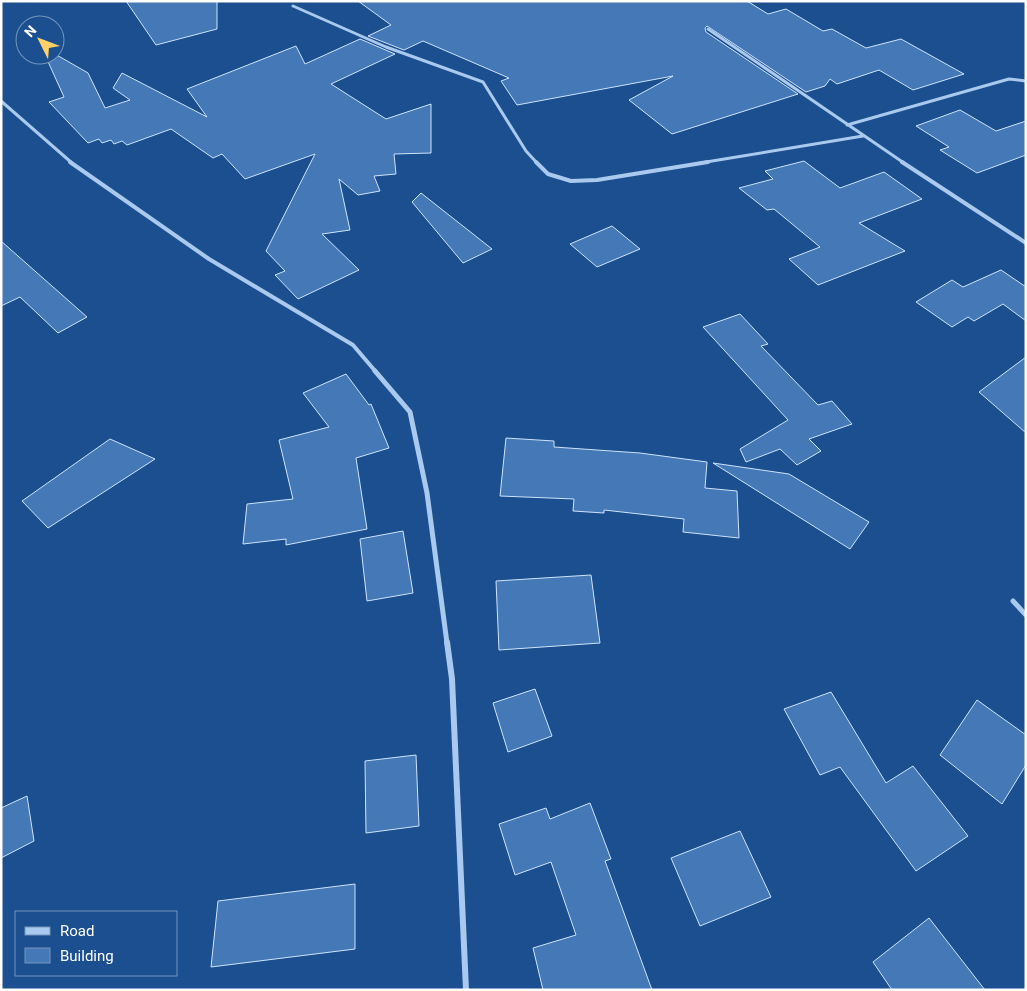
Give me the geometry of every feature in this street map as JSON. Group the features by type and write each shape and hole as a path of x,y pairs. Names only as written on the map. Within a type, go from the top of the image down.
{"street":[{"path":"293,6 386,47 484,82 526,151 548,174 558,179 571,181 597,180 863,136"},
{"path":"708,30 863,136 1026,243"},
{"path":"847,125 1009,79 1026,81"},
{"path":"1,101 68,160 209,259 353,345 410,412 428,493 452,679 466,990"},
{"path":"1013,601 1026,615"}],"building":[{"path":"126,1 217,1 217,29 156,45"},
{"path":"358,1 747,1 768,14 786,9 823,31 832,29 866,48 901,39 964,74 913,90 879,70 837,84 830,79 825,86 806,92 707,26 705,28 706,32 798,94 672,134 629,100 673,76 517,105 501,81 509,78 423,41 404,50 368,36 391,25"},
{"path":"360,39 395,54 331,84 386,119 431,104 431,153 394,154 396,174 374,176 380,191 358,195 339,179 350,230 322,234 359,270 298,299 275,275 285,271 266,251 315,154 245,179 222,154 213,158 171,129 127,145 122,141 114,144 111,140 102,143 99,139 88,143 49,102 64,97 50,65 65,65 65,60 88,73 105,108 130,100 113,88 122,73 207,117 187,89 296,46 305,64"},
{"path":"960,110 996,131 1026,121 1026,155 977,173 940,150 949,147 916,126"},
{"path":"804,161 840,188 884,172 922,199 859,223 905,251 818,285 789,259 820,247 774,209 767,210 739,188 773,179 765,171"},
{"path":"421,193 492,249 463,263 412,202"},
{"path":"612,226 640,249 597,267 570,244"},
{"path":"1,241 87,317 58,333 20,297 1,306"},
{"path":"1001,270 1026,287 1026,321 1003,304 974,321 968,317 952,327 916,302 952,280 963,287"},
{"path":"740,314 768,344 761,346 818,405 832,401 852,424 809,439 821,451 797,465 780,449 746,462 740,449 788,420 703,327"},
{"path":"1026,357 1026,433 979,392"},
{"path":"346,374 369,405 371,404 389,448 356,458 367,529 286,545 286,539 243,544 247,504 293,499 279,440 329,427 303,393"},
{"path":"506,438 554,441 554,447 640,453 707,462 705,488 737,491 739,538 683,532 684,519 604,510 604,513 573,511 574,499 500,496"},
{"path":"110,439 155,459 48,528 22,501"},
{"path":"713,463 789,474 869,522 850,549"},
{"path":"403,531 413,593 367,601 360,539"},
{"path":"591,575 600,643 499,650 496,581"},
{"path":"535,689 552,736 508,752 493,703"},
{"path":"831,692 886,783 913,766 968,836 916,871 840,767 820,775 784,709"},
{"path":"977,700 1026,735 1026,765 1002,804 940,755"},
{"path":"416,755 419,826 366,833 365,761"},
{"path":"27,796 34,841 1,858 1,808"},
{"path":"590,803 611,859 605,861 652,990 543,990 533,948 576,935 551,862 515,875 499,824 546,808 550,819"},
{"path":"740,831 771,897 700,926 671,858"},
{"path":"355,884 355,949 211,967 218,901"},
{"path":"929,918 985,990 892,990 873,962"}]}
